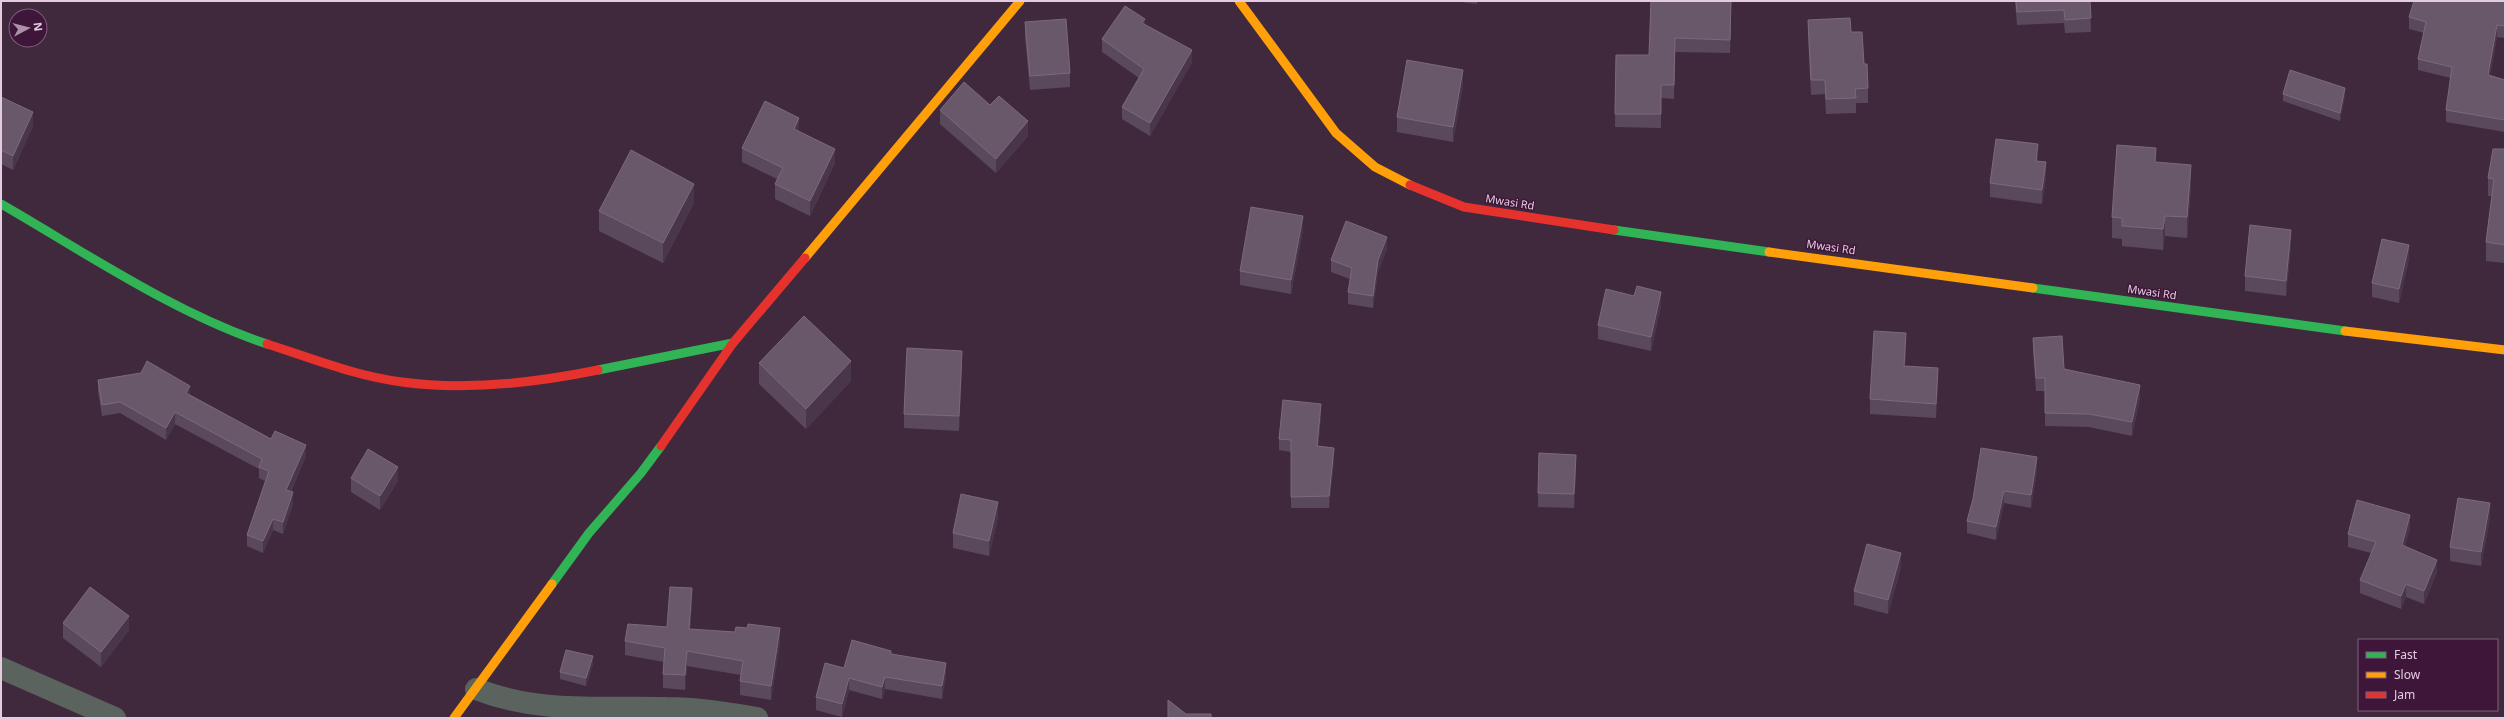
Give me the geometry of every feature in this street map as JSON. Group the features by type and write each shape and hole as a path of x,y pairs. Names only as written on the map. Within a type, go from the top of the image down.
{"street":[{"path":"454,718 589,533 641,473 684,416 733,343 1020,1"},
{"name":"Mwasi Rd","path":"1239,1 1336,133 1350,146 1375,167 1409,184 1464,207 1598,228 2214,313 2427,342 2505,350"},
{"path":"1,204 176,305 246,338 347,370 402,382 460,387 550,380 733,343"},
{"path":"1,668 115,718"},
{"path":"476,689 513,702 558,707 668,708 757,718"}],"building":[{"path":"1651,1 1731,1 1730,40 1675,38 1674,85 1661,85 1661,114 1615,114 1616,55 1649,55"},
{"path":"2016,1 2090,1 2091,18 2065,20 2064,10 2017,12"},
{"path":"2414,1 2505,1 2505,26 2497,25 2488,75 2505,80 2505,120 2446,110 2452,67 2418,59 2426,22 2409,17"},
{"path":"1125,6 1145,19 1142,23 1192,50 1150,123 1122,107 1144,69 1102,39"},
{"path":"1850,18 1851,32 1862,32 1864,64 1867,64 1868,88 1855,89 1856,98 1826,99 1825,80 1811,80 1808,20"},
{"path":"1066,19 1070,73 1030,76 1025,22"},
{"path":"1407,60 1463,70 1453,127 1397,117"},
{"path":"2290,70 2345,88 2340,113 2283,94"},
{"path":"964,82 990,105 999,96 1028,121 996,159 940,110"},
{"path":"1,97 33,112 13,156 1,150"},
{"path":"765,101 799,118 794,129 835,149 810,201 775,184 783,168 742,148"},
{"path":"1996,139 2038,144 2036,161 2046,162 2042,190 1990,183"},
{"path":"2117,145 2156,148 2155,162 2191,165 2187,217 2165,216 2163,229 2122,226 2122,218 2112,217"},
{"path":"2493,149 2505,149 2505,245 2486,242 2494,179 2488,178"},
{"path":"631,150 694,184 663,243 599,211"},
{"path":"1251,207 1303,216 1291,280 1240,271"},
{"path":"1346,221 1387,237 1378,260 1373,296 1348,292 1352,268 1331,260"},
{"path":"2250,225 2291,230 2286,281 2245,276"},
{"path":"2382,239 2409,245 2399,289 2372,283"},
{"path":"1637,286 1661,292 1651,337 1598,325 1606,289 1634,296"},
{"path":"804,316 851,361 806,409 759,363"},
{"path":"1874,331 1906,333 1904,366 1938,368 1936,404 1870,399"},
{"path":"2062,336 2064,369 2140,385 2132,422 2089,414 2045,413 2045,378 2036,378 2033,338"},
{"path":"907,348 962,351 959,416 904,414"},
{"path":"147,361 190,386 186,393 271,439 275,431 306,445 286,490 293,492 283,522 273,519 263,541 247,535 269,471 259,467 262,459 175,412 166,428 120,402 102,405 98,380 141,373"},
{"path":"1283,400 1321,404 1317,446 1334,448 1329,496 1291,497 1291,440 1279,439"},
{"path":"1981,448 2037,457 2031,495 2004,491 1996,527 1967,521 1973,499"},
{"path":"368,449 398,467 380,496 351,478"},
{"path":"1539,453 1576,455 1574,494 1538,493"},
{"path":"961,494 998,502 989,541 953,533"},
{"path":"2458,498 2490,503 2481,552 2450,547"},
{"path":"2357,500 2410,515 2402,545 2437,560 2424,591 2406,584 2401,596 2360,580 2376,542 2348,534"},
{"path":"1867,544 1901,553 1888,600 1854,591"},
{"path":"90,587 129,616 101,652 63,623"},
{"path":"670,587 692,588 689,629 735,632 736,627 747,628 748,624 780,628 771,686 740,681 743,661 687,651 685,675 663,674 665,648 625,641 628,624 667,627"},
{"path":"852,640 891,651 891,654 946,663 942,686 885,677 882,687 849,678 842,704 816,697 825,663 844,668"},
{"path":"566,650 593,656 586,678 560,672"},
{"path":"1168,700 1186,714 1211,714 1211,718 1168,718"}],"traffic: fast":[{"path":"1,204 98,262 164,299 232,331 267,344"},
{"path":"1614,230 1769,252"},
{"path":"2033,288 2345,331"},
{"path":"598,370 733,343"},
{"path":"552,584 589,533 641,473 661,446"}],"traffic: slow":[{"path":"805,258 1020,1"},
{"path":"1239,1 1336,133 1375,167 1410,185"},
{"path":"1769,252 2033,288"},
{"path":"2345,331 2505,350"},
{"path":"454,718 552,584"}],"traffic: jam":[{"path":"1410,185 1464,207 1614,230"},
{"path":"661,446 733,343 805,258"},
{"path":"267,344 367,376 426,385 476,386 525,382 598,370"}]}
